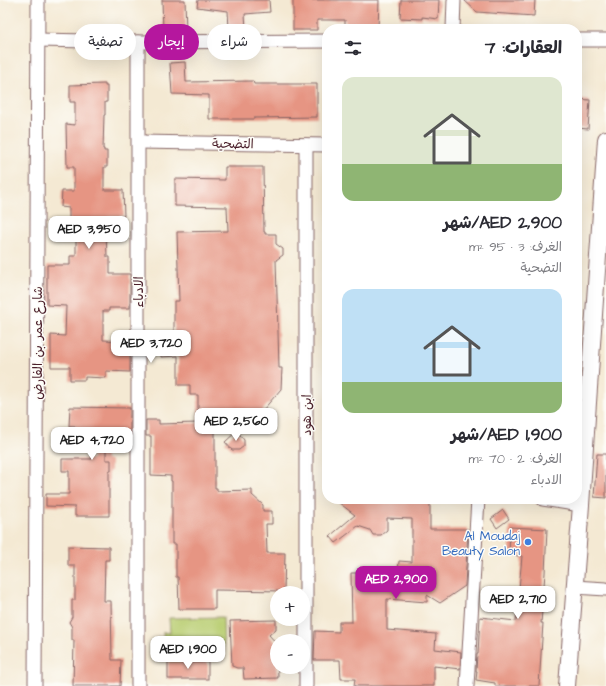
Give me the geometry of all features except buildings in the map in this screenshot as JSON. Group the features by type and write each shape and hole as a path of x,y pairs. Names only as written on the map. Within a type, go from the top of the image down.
{"street":[{"name":"شارع عمر بن الفارض","path":"35,686 38,0"},
{"path":"452,24 454,0"},
{"path":"38,40 138,42 322,41"},
{"path":"582,40 606,40"},
{"name":"الادباء","path":"138,42 138,686"},
{"path":"582,493 602,261 606,139"},
{"name":"التضحية","path":"139,142 322,145"},
{"name":"ابن هود","path":"306,145 306,686"},
{"path":"467,686 478,504"},
{"path":"567,686 581,505 575,504"},
{"path":"574,587 606,589"}],"green space":[{"path":"223,617 224,653 201,654 201,661 169,661 164,653 163,632 170,633 169,618"}],"place":[{"name":"Al Moudaj Beauty Salon","path":"528,542"}]}
